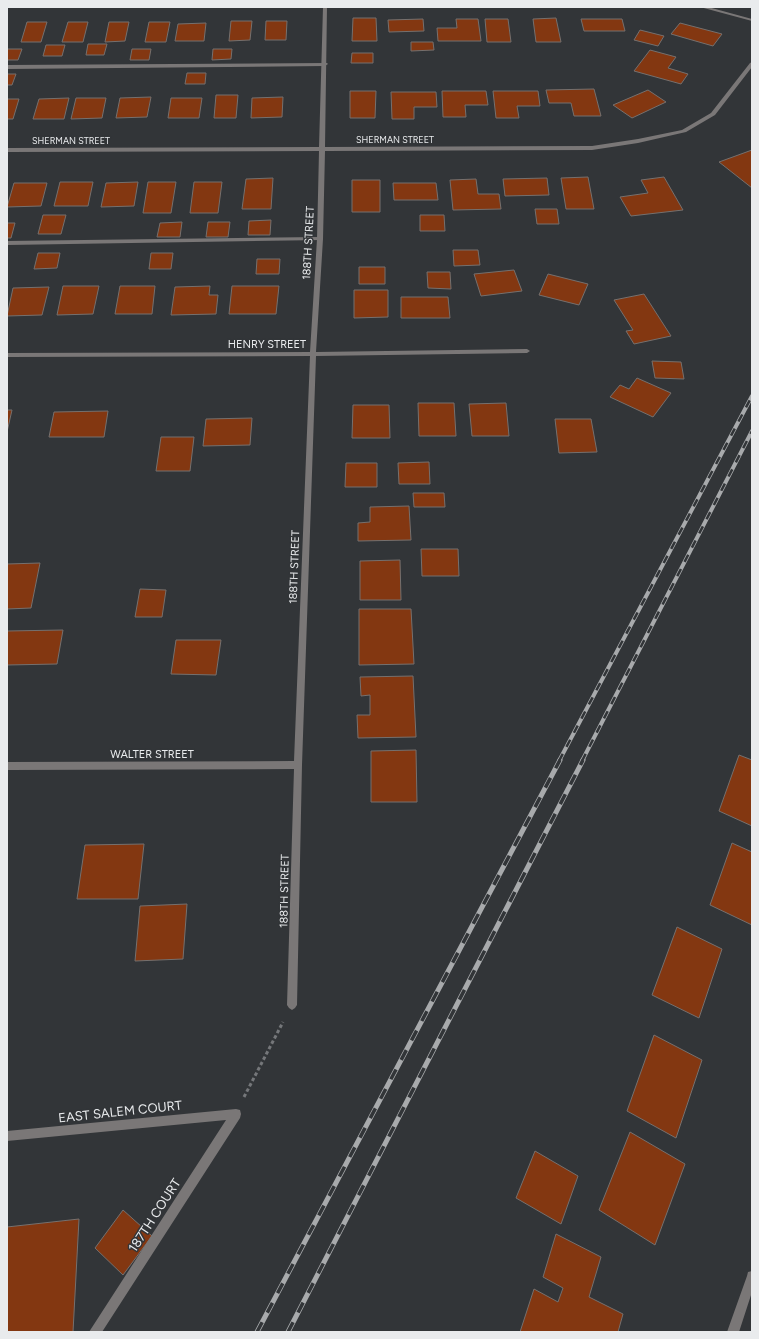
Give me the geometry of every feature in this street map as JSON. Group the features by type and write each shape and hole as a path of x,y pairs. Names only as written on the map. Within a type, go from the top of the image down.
{"street":[{"name":"188TH STREET","path":"292,1005 298,764 313,354 320,239 325,7"},
{"path":"702,7 752,20"},
{"path":"7,67 324,64"},
{"name":"SHERMAN STREET","path":"7,150 592,148 684,132 713,114 752,64"},
{"path":"7,243 320,239"},
{"name":"HENRY STREET","path":"7,355 313,354 527,351"},
{"name":"WALTER STREET","path":"7,766 298,764"},
{"name":"EAST SALEM COURT","path":"7,1136 236,1114"},
{"name":"187TH COURT","path":"95,1332 236,1114"},
{"path":"733,1332 752,1276"}],"path":[{"path":"236,1114 292,1005"}],"building":[{"path":"353,18 376,18 377,41 352,41"},
{"path":"556,18 561,42 536,42 533,19"},
{"path":"423,19 424,31 389,32 388,20"},
{"path":"456,19 478,19 481,41 438,41 437,28 457,28"},
{"path":"485,19 508,19 511,42 487,42"},
{"path":"581,19 622,19 625,31 584,31"},
{"path":"231,21 252,21 250,40 229,41"},
{"path":"266,21 287,21 286,40 265,40"},
{"path":"27,22 47,22 41,42 21,42"},
{"path":"68,22 88,22 83,42 62,42"},
{"path":"109,22 129,22 125,41 105,42"},
{"path":"149,22 170,22 166,42 145,42"},
{"path":"206,23 204,41 175,41 178,24"},
{"path":"680,23 722,34 713,46 671,34"},
{"path":"640,30 664,36 658,46 634,40"},
{"path":"411,42 433,42 434,50 411,51"},
{"path":"88,44 107,44 104,55 86,55"},
{"path":"46,45 65,45 62,56 43,56"},
{"path":"7,49 22,49 18,60 7,60"},
{"path":"132,49 151,49 149,60 130,60"},
{"path":"213,49 232,49 231,59 212,60"},
{"path":"650,50 676,57 668,68 688,74 681,84 634,71"},
{"path":"352,53 373,53 373,63 351,63"},
{"path":"187,73 206,73 205,84 185,84"},
{"path":"7,74 16,74 12,85 7,85"},
{"path":"594,89 601,116 574,116 571,103 549,103 546,90"},
{"path":"648,90 666,102 632,118 613,105"},
{"path":"350,91 376,91 375,118 350,118"},
{"path":"442,91 486,91 488,105 465,105 466,117 443,117"},
{"path":"493,91 538,91 540,106 517,106 519,118 496,118"},
{"path":"391,92 436,92 437,107 414,107 414,119 392,119"},
{"path":"216,95 238,95 236,118 214,118"},
{"path":"151,97 147,117 116,118 120,98"},
{"path":"283,97 282,117 251,118 252,98"},
{"path":"69,98 64,119 33,119 39,99"},
{"path":"76,98 106,98 102,118 71,119"},
{"path":"171,98 202,98 199,118 168,118"},
{"path":"7,99 19,99 13,119 7,119"},
{"path":"752,150 752,188 719,162"},
{"path":"588,177 594,209 566,209 561,178"},
{"path":"664,177 683,210 631,216 620,197 648,193 641,180"},
{"path":"273,178 271,209 242,209 246,179"},
{"path":"547,178 549,195 505,196 503,179"},
{"path":"476,179 478,194 499,194 501,209 453,210 450,180"},
{"path":"352,180 380,180 380,212 352,212"},
{"path":"60,182 93,182 88,206 54,206"},
{"path":"138,182 134,206 101,207 106,183"},
{"path":"148,182 176,182 171,213 143,213"},
{"path":"194,182 222,182 218,213 190,213"},
{"path":"14,183 47,183 41,206 7,207"},
{"path":"393,183 436,183 438,200 394,200"},
{"path":"535,209 557,209 559,224 537,224"},
{"path":"43,215 66,215 61,234 38,234"},
{"path":"420,215 444,215 445,231 420,231"},
{"path":"271,220 270,235 248,235 249,221"},
{"path":"182,222 180,237 157,237 160,223"},
{"path":"208,222 230,222 228,237 206,237"},
{"path":"7,223 15,223 11,238 7,238"},
{"path":"453,250 478,250 480,265 454,266"},
{"path":"38,253 60,253 57,268 34,269"},
{"path":"151,253 173,253 171,269 149,269"},
{"path":"257,259 280,259 279,274 256,274"},
{"path":"359,267 385,267 385,284 359,284"},
{"path":"514,270 522,291 481,296 474,274"},
{"path":"427,272 450,272 451,289 428,288"},
{"path":"548,274 588,284 579,305 539,295"},
{"path":"63,286 99,286 93,314 57,315"},
{"path":"120,286 155,286 152,314 115,314"},
{"path":"210,286 209,295 218,295 216,314 171,315 175,287"},
{"path":"232,286 279,286 276,314 229,314"},
{"path":"49,287 42,315 7,316 13,288"},
{"path":"354,290 388,290 388,317 354,318"},
{"path":"644,294 671,336 634,344 626,331 633,330 614,300"},
{"path":"401,297 448,297 450,318 401,318"},
{"path":"652,361 681,362 684,379 655,378"},
{"path":"637,378 671,393 653,417 610,397 620,385 629,389"},
{"path":"418,403 454,403 456,436 419,436"},
{"path":"506,403 509,436 472,436 469,404"},
{"path":"353,405 389,405 390,438 352,438"},
{"path":"7,410 12,410 7,432"},
{"path":"108,411 104,437 49,437 54,412"},
{"path":"252,418 250,445 203,446 206,419"},
{"path":"555,419 591,419 597,452 559,453"},
{"path":"161,437 194,437 190,471 156,471"},
{"path":"429,462 430,484 399,484 398,463"},
{"path":"346,463 377,463 377,487 345,487"},
{"path":"413,493 444,493 445,507 414,507"},
{"path":"409,506 411,540 358,541 358,523 370,522 370,507"},
{"path":"421,549 458,549 459,576 422,576"},
{"path":"400,560 401,600 360,600 360,561"},
{"path":"40,563 31,608 7,609 7,564"},
{"path":"140,589 166,590 162,617 135,617"},
{"path":"359,609 411,609 414,664 359,665"},
{"path":"63,630 57,664 7,665 7,631"},
{"path":"176,640 221,640 216,675 171,674"},
{"path":"413,676 416,737 358,738 357,715 370,715 370,695 361,696 360,677"},
{"path":"416,750 417,802 371,802 371,751"},
{"path":"739,755 752,760 752,826 719,811"},
{"path":"732,843 752,852 752,925 710,905"},
{"path":"144,844 138,899 77,899 85,845"},
{"path":"187,904 183,959 135,961 140,906"},
{"path":"677,927 722,949 699,1018 652,995"},
{"path":"654,1035 702,1060 676,1138 627,1111"},
{"path":"630,1132 685,1164 655,1245 599,1210"},
{"path":"535,1151 578,1176 561,1224 516,1198"},
{"path":"123,1210 152,1236 123,1275 95,1248"},
{"path":"79,1219 73,1332 7,1332 7,1227"},
{"path":"556,1234 601,1257 589,1297 623,1314 618,1332 520,1332 534,1289 558,1302 563,1288 543,1277"}],"railway":[{"path":"559,761 752,396"},
{"path":"582,761 752,431"},
{"path":"257,1332 560,760"},
{"path":"288,1332 583,760"}]}
